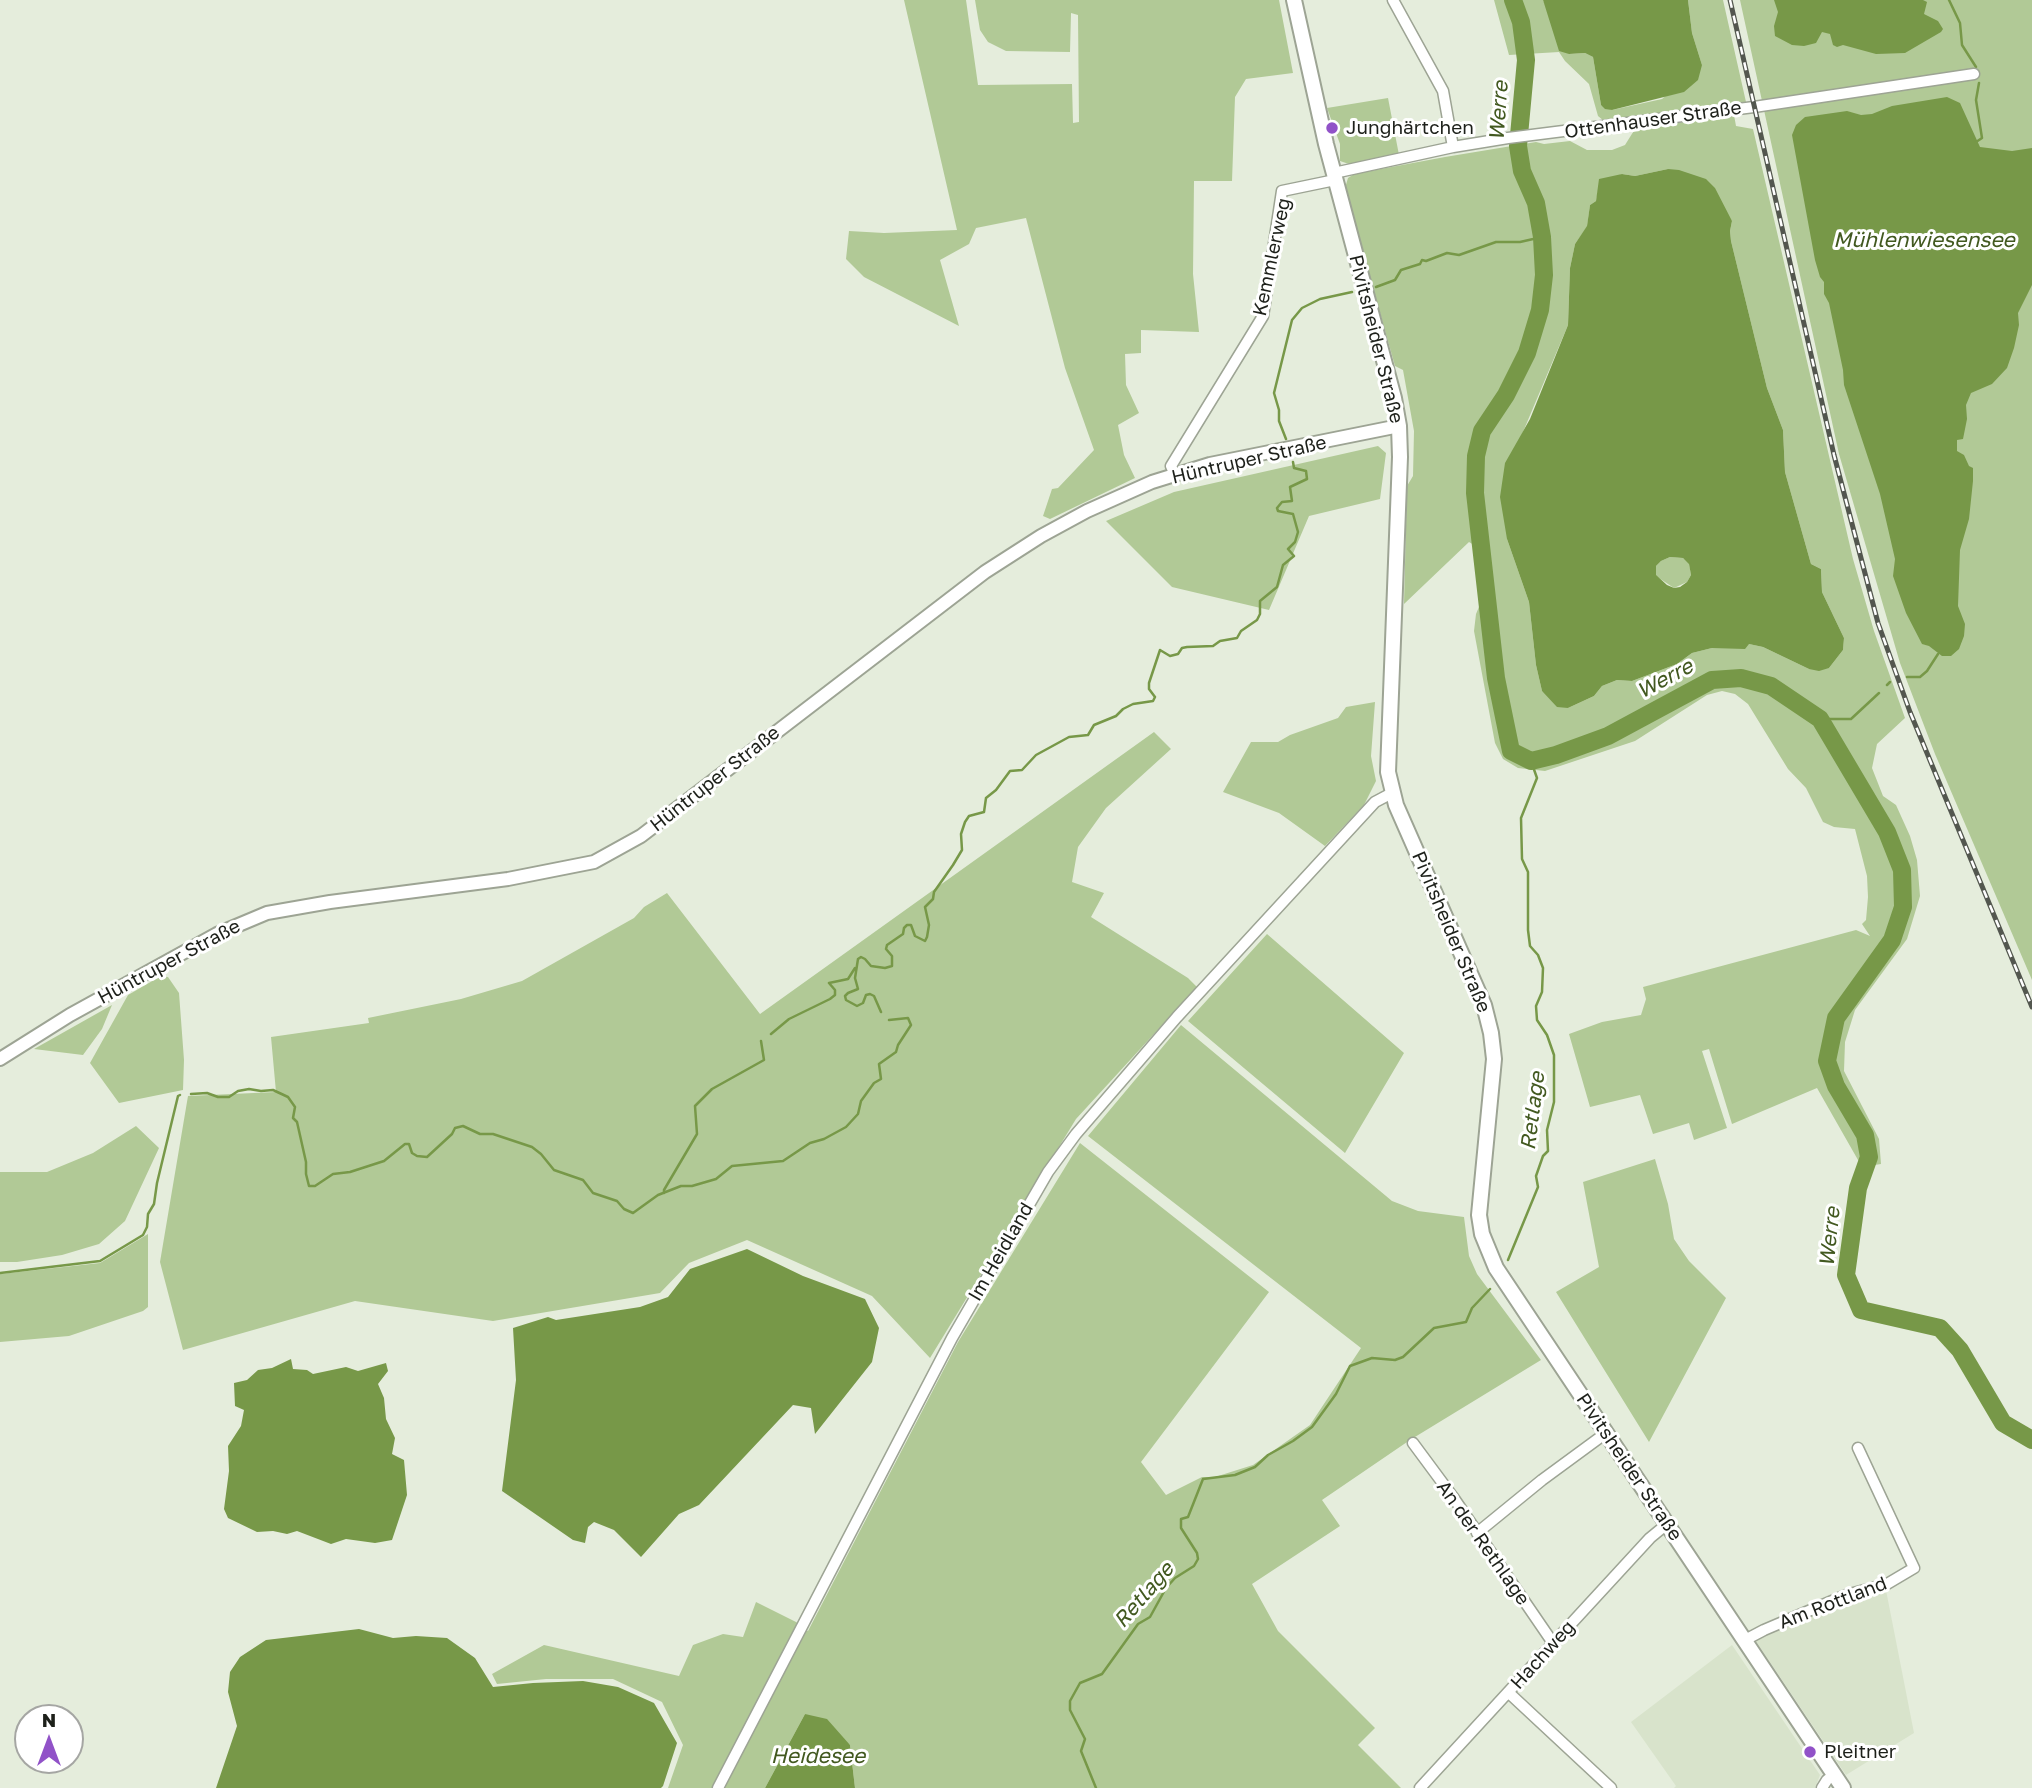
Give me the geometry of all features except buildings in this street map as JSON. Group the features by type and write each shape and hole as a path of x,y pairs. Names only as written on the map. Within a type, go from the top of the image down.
{"main road":[{"name":"Pivitsheider Straße","path":"1294,0 1335,177 1399,426 1400,457 1387,749 1392,793 1486,1009 1492,1033 1494,1059 1479,1215 1482,1234 1496,1268 1843,1788"}],"street":[{"path":"1393,0 1443,91 1453,146"},
{"name":"Ottenhauser Straße","path":"1335,177 1453,146 1974,74"},
{"name":"Kemmlerweg","path":"1175,475 1171,467 1263,316 1282,191 1335,177"},
{"name":"Hüntruper Straße","path":"0,1059 70,1015 217,934 267,913 534,875 594,862 641,836 1007,557 1087,511 1130,491 1175,475 1235,459 1399,426"},
{"name":"Im Heidland","path":"718,1788 952,1338 1048,1172 1076,1134 1177,1017 1375,802 1392,793"},
{"path":"1478,1533 1542,1480 1606,1433"},
{"name":"An der Rethlage","path":"1413,1443 1553,1643"},
{"name":"Am Rottland","path":"1745,1640 1846,1595 1888,1584 1914,1568 1858,1448"},
{"name":"Hachweg","path":"1420,1788 1650,1538 1667,1524"},
{"path":"1509,1693 1611,1788"},
{"path":"1822,1788 1834,1775"}],"shaded area":[{"path":"904,0 966,0 978,85 1072,84 1073,123 1079,122 1078,15 1071,13 1070,52 1006,51 988,42 980,30 975,0 1279,0 1293,73 1246,79 1235,97 1232,181 1194,181 1193,274 1199,332 1141,330 1141,353 1125,354 1126,385 1139,413 1118,425 1124,455 1135,478 1050,519 1043,516 1052,489 1058,488 1094,450 1065,368 1026,218 976,228 969,244 940,260 959,326 864,277 846,259 849,231 884,233 957,230"},
{"path":"1494,0 1543,0 1569,54 1585,53 1593,57 1601,105 1612,110 1662,99 1702,65 1692,33 1688,0 1723,0 1746,102 1604,121 1598,116 1589,84 1559,52 1509,55"},
{"path":"1740,0 2032,0 2032,980 1935,754 1900,663 1839,454"},
{"path":"1388,98 1399,155 1349,164 1340,161 1340,144 1327,108"},
{"path":"1734,115 1736,126 1753,129 1853,559 1874,631 1905,718 1877,744 1872,768 1883,796 1896,805 1910,836 1917,860 1920,896 1907,939 1855,1010 1845,1042 1844,1071 1879,1139 1881,1164 1862,1167 1817,1088 1732,1124 1709,1049 1702,1051 1727,1128 1694,1140 1689,1123 1653,1134 1640,1095 1590,1107 1569,1034 1602,1022 1641,1015 1646,999 1643,987 1856,930 1870,936 1862,924 1866,920 1867,876 1855,829 1834,827 1823,822 1806,788 1788,769 1748,704 1735,694 1722,691 1707,695 1635,741 1545,771 1518,768 1503,759 1495,743 1474,631 1481,602 1474,545 1469,542 1404,604 1407,486 1413,476 1414,431 1403,370 1395,366 1345,188 1348,178 1354,174 1536,142 1544,144 1570,141 1587,150 1612,150 1625,145 1635,129","holes":["1668,169 1732,221 1731,241 1767,388 1783,430 1785,472 1811,564 1821,569 1822,592 1844,638 1843,650 1829,668 1809,669 1763,647 1749,644 1712,648 1692,653 1677,664 1632,681 1617,680 1602,686 1594,696 1568,708 1542,691 1536,665 1529,602 1507,539 1520,439 1568,325 1570,268 1575,244 1587,227 1590,205 1596,201 1599,186 1622,174 1635,176"]},
{"path":"1378,446 1386,453 1380,499 1309,516 1269,610 1172,587 1106,521 1174,492"},
{"path":"1670,557 1683,558 1689,563 1691,575 1687,582 1674,588 1656,576 1656,566"},
{"path":"1375,702 1371,756 1376,781 1364,805 1325,846 1279,813 1223,792 1251,742 1278,742 1338,718 1346,707"},
{"path":"1154,732 1171,749 1106,808 1078,847 1072,882 1104,893 1091,917 1188,978 1197,987 1076,1119 930,1358 872,1296 747,1240 689,1263 660,1293 493,1321 355,1301 183,1350 160,1262 188,1096 276,1092 271,1037 369,1023 368,1018 461,999 522,981 634,918 644,907 667,893 760,1014"},
{"path":"1267,934 1404,1053 1345,1153 1188,1021"},
{"path":"161,976 168,977 179,993 184,1060 183,1090 119,1103 90,1063 128,995"},
{"path":"112,1005 102,1029 83,1055 34,1049"},
{"path":"1181,1025 1392,1201 1418,1211 1464,1217 1469,1256 1477,1274 1541,1360 1410,1440 1322,1500 1340,1526 1252,1584 1278,1631 1375,1728 1358,1745 1401,1788 855,1788 850,1745 805,1714 765,1788 668,1788 683,1745 662,1702 613,1679 546,1679 497,1684 492,1674 544,1645 679,1676 693,1645 723,1634 743,1637 756,1602 808,1631 958,1342 1080,1143 1269,1292 1141,1462 1166,1495 1202,1477 1215,1477 1253,1465 1310,1425 1361,1348 1088,1136"},
{"path":"136,1126 159,1148 125,1221 99,1244 62,1255 0,1262 0,1172 47,1172 93,1153"},
{"path":"1655,1159 1668,1204 1674,1239 1689,1261 1726,1298 1649,1442 1556,1292 1599,1267 1583,1182"},
{"path":"148,1234 148,1307 143,1311 69,1336 0,1342 0,1274 100,1263"},
{"path":"1884,1580 1914,1733 1846,1775 1751,1634"},
{"path":"1732,1645 1820,1775 1815,1788 1674,1788 1676,1786 1631,1722"}],"water":[{"path":"1543,0 1688,0 1692,33 1702,65 1698,80 1684,92 1612,110 1605,109 1601,105 1593,57 1585,53 1569,54 1559,51"},
{"path":"1774,0 1923,0 1927,2 1924,14 1938,21 1943,29 1905,53 1876,54 1843,45 1837,47 1833,45 1830,34 1822,32 1816,43 1792,45 1775,36 1774,26 1778,12"},
{"name":"Mühlenwiesensee","path":"1947,97 1960,103 1980,147 2012,151 2032,148 2032,285 2018,313 2019,325 2007,368 1992,384 1971,393 1966,405 1967,419 1963,439 1957,440 1957,451 1964,455 1969,466 1973,468 1969,519 1960,550 1958,606 1965,624 1959,649 1951,656 1942,656 1922,644 1906,613 1893,576 1895,559 1880,494 1844,385 1829,303 1815,260 1792,135 1796,125 1805,117 1847,111 1861,115 1872,114 1892,106"},
{"path":"1668,169 1706,179 1715,188 1732,221 1731,241 1767,388 1783,430 1785,472 1811,564 1821,569 1822,592 1844,638 1843,650 1829,668 1819,671 1809,669 1763,647 1749,644 1745,649 1712,648 1692,653 1677,664 1632,681 1617,680 1602,686 1594,696 1568,708 1557,707 1542,691 1536,665 1529,602 1507,539 1500,497 1505,463 1530,419 1568,325 1570,268 1575,244 1587,226 1590,205 1596,201 1599,179 1622,174 1635,176","holes":["1670,557 1683,558 1689,564 1691,575 1680,587 1667,585 1656,575 1656,566 1661,561"]},
{"path":"747,1249 803,1276 865,1299 879,1328 872,1362 815,1434 811,1408 793,1405 699,1505 679,1514 641,1557 614,1530 594,1522 588,1527 585,1543 573,1540 502,1491 516,1380 513,1328 548,1317 556,1320 640,1307 668,1297 690,1269"},
{"path":"291,1359 293,1369 307,1370 313,1374 346,1367 358,1371 386,1363 388,1371 378,1384 384,1398 386,1419 395,1438 392,1454 404,1460 407,1495 392,1540 375,1543 346,1539 331,1544 297,1531 287,1534 257,1532 228,1518 224,1509 229,1471 228,1446 241,1426 244,1410 235,1406 234,1383 247,1380 258,1370 272,1368"},
{"path":"359,1629 393,1638 447,1638 475,1658 493,1687 583,1681 618,1687 654,1703 677,1743 663,1786 216,1788 237,1726 228,1692 230,1672 240,1657 266,1640"},
{"name":"Heidesee","path":"805,1714 827,1719 850,1745 855,1788 765,1788"}],"waterway":[{"name":"Werre","path":"1513,0 1521,22 1526,60 1518,146 1522,171 1536,203 1542,237 1544,275 1540,310 1527,353 1506,395 1482,431 1476,456 1475,493 1496,678 1511,751 1531,761 1556,755 1608,736 1712,680 1741,678 1771,686 1820,719 1887,832 1902,870 1903,907 1892,940 1836,1018 1827,1061 1836,1086 1865,1135 1869,1157 1858,1188 1846,1275 1861,1310 1940,1328 1960,1350 2003,1423 2032,1440"},
{"path":"1949,0 1960,23 1962,45 1976,67"},
{"path":"1976,142 1982,138 1976,100 1979,83"},
{"path":"1376,287 1395,280 1401,270 1420,264 1422,260 1447,253 1459,255 1496,242 1520,242 1542,237"},
{"path":"1286,439 1279,421 1274,393 1292,320 1302,308 1320,299 1352,292"},
{"path":"881,1012 874,996 870,994 857,1006 846,1000 848,993 858,989 855,978 858,959 865,959 871,966 892,966 892,956 886,949 887,945 903,934 907,925 911,925 915,936 925,941 929,925 925,907 933,899 934,892 962,850 961,834 965,822 969,816 984,812 986,798 996,790 1010,771 1022,770 1036,755 1069,737 1088,735 1094,725 1116,716 1133,704 1153,701 1155,697 1149,689 1149,683 1160,650 1170,656 1178,654 1182,648 1213,646 1220,641 1237,638 1241,631 1257,620 1260,601 1277,587 1283,565 1294,556 1288,549 1295,542 1298,532 1293,514 1278,511 1277,508 1282,502 1292,501 1290,487 1307,479 1306,471 1294,468 1293,462"},
{"path":"1907,677 1920,677 1938,654"},
{"path":"1887,685 1890,682"},
{"path":"1820,719 1851,719 1879,693"},
{"name":"Retlage","path":"1508,1260 1538,1187 1536,1176 1543,1156 1548,1151 1547,1130 1554,1102 1554,1055 1547,1035 1537,1020 1536,1006 1542,992 1543,968 1538,955 1530,946 1528,872 1522,859 1521,818 1537,778 1531,761"},
{"path":"771,1034 789,1019 830,999 835,995 835,990 829,983 848,979 855,968"},
{"path":"191,1094 207,1093 229,1097 238,1091 249,1089 273,1090 288,1097 295,1107 293,1118 297,1122 309,1186 315,1186 333,1174 350,1172 384,1161 405,1144 409,1144 412,1153 417,1156 427,1157 455,1128 463,1126 480,1134 493,1134 532,1147 554,1170 583,1180 593,1193 617,1201 624,1209 633,1213 658,1195 681,1186 692,1186 716,1179 732,1166 783,1161 810,1143 846,1127 858,1114 861,1101 874,1083 881,1079 879,1064 896,1052 911,1025 908,1018 889,1020"},
{"path":"664,1193 697,1134 695,1106 712,1089 764,1060 761,1041"},
{"path":"0,1273 100,1261 143,1235 148,1214 154,1204 180,1095"},
{"name":"Retlage","path":"1096,1788 1081,1751 1085,1739 1070,1710 1070,1701 1080,1683 1102,1674 1138,1624 1150,1617 1166,1588 1175,1578 1194,1566 1198,1559 1197,1553 1181,1528 1181,1519 1188,1517 1203,1479 1235,1475 1255,1467 1268,1455 1312,1427 1336,1394 1350,1366 1372,1358 1395,1360 1403,1357 1434,1328 1466,1322 1472,1308 1490,1289"}],"railway":[{"path":"1730,0 1834,455 1878,623 1910,712 2032,1007"}],"place":[{"name":"Junghärtchen","path":"1332,128"},
{"name":"Pleitner","path":"1810,1752"}]}
